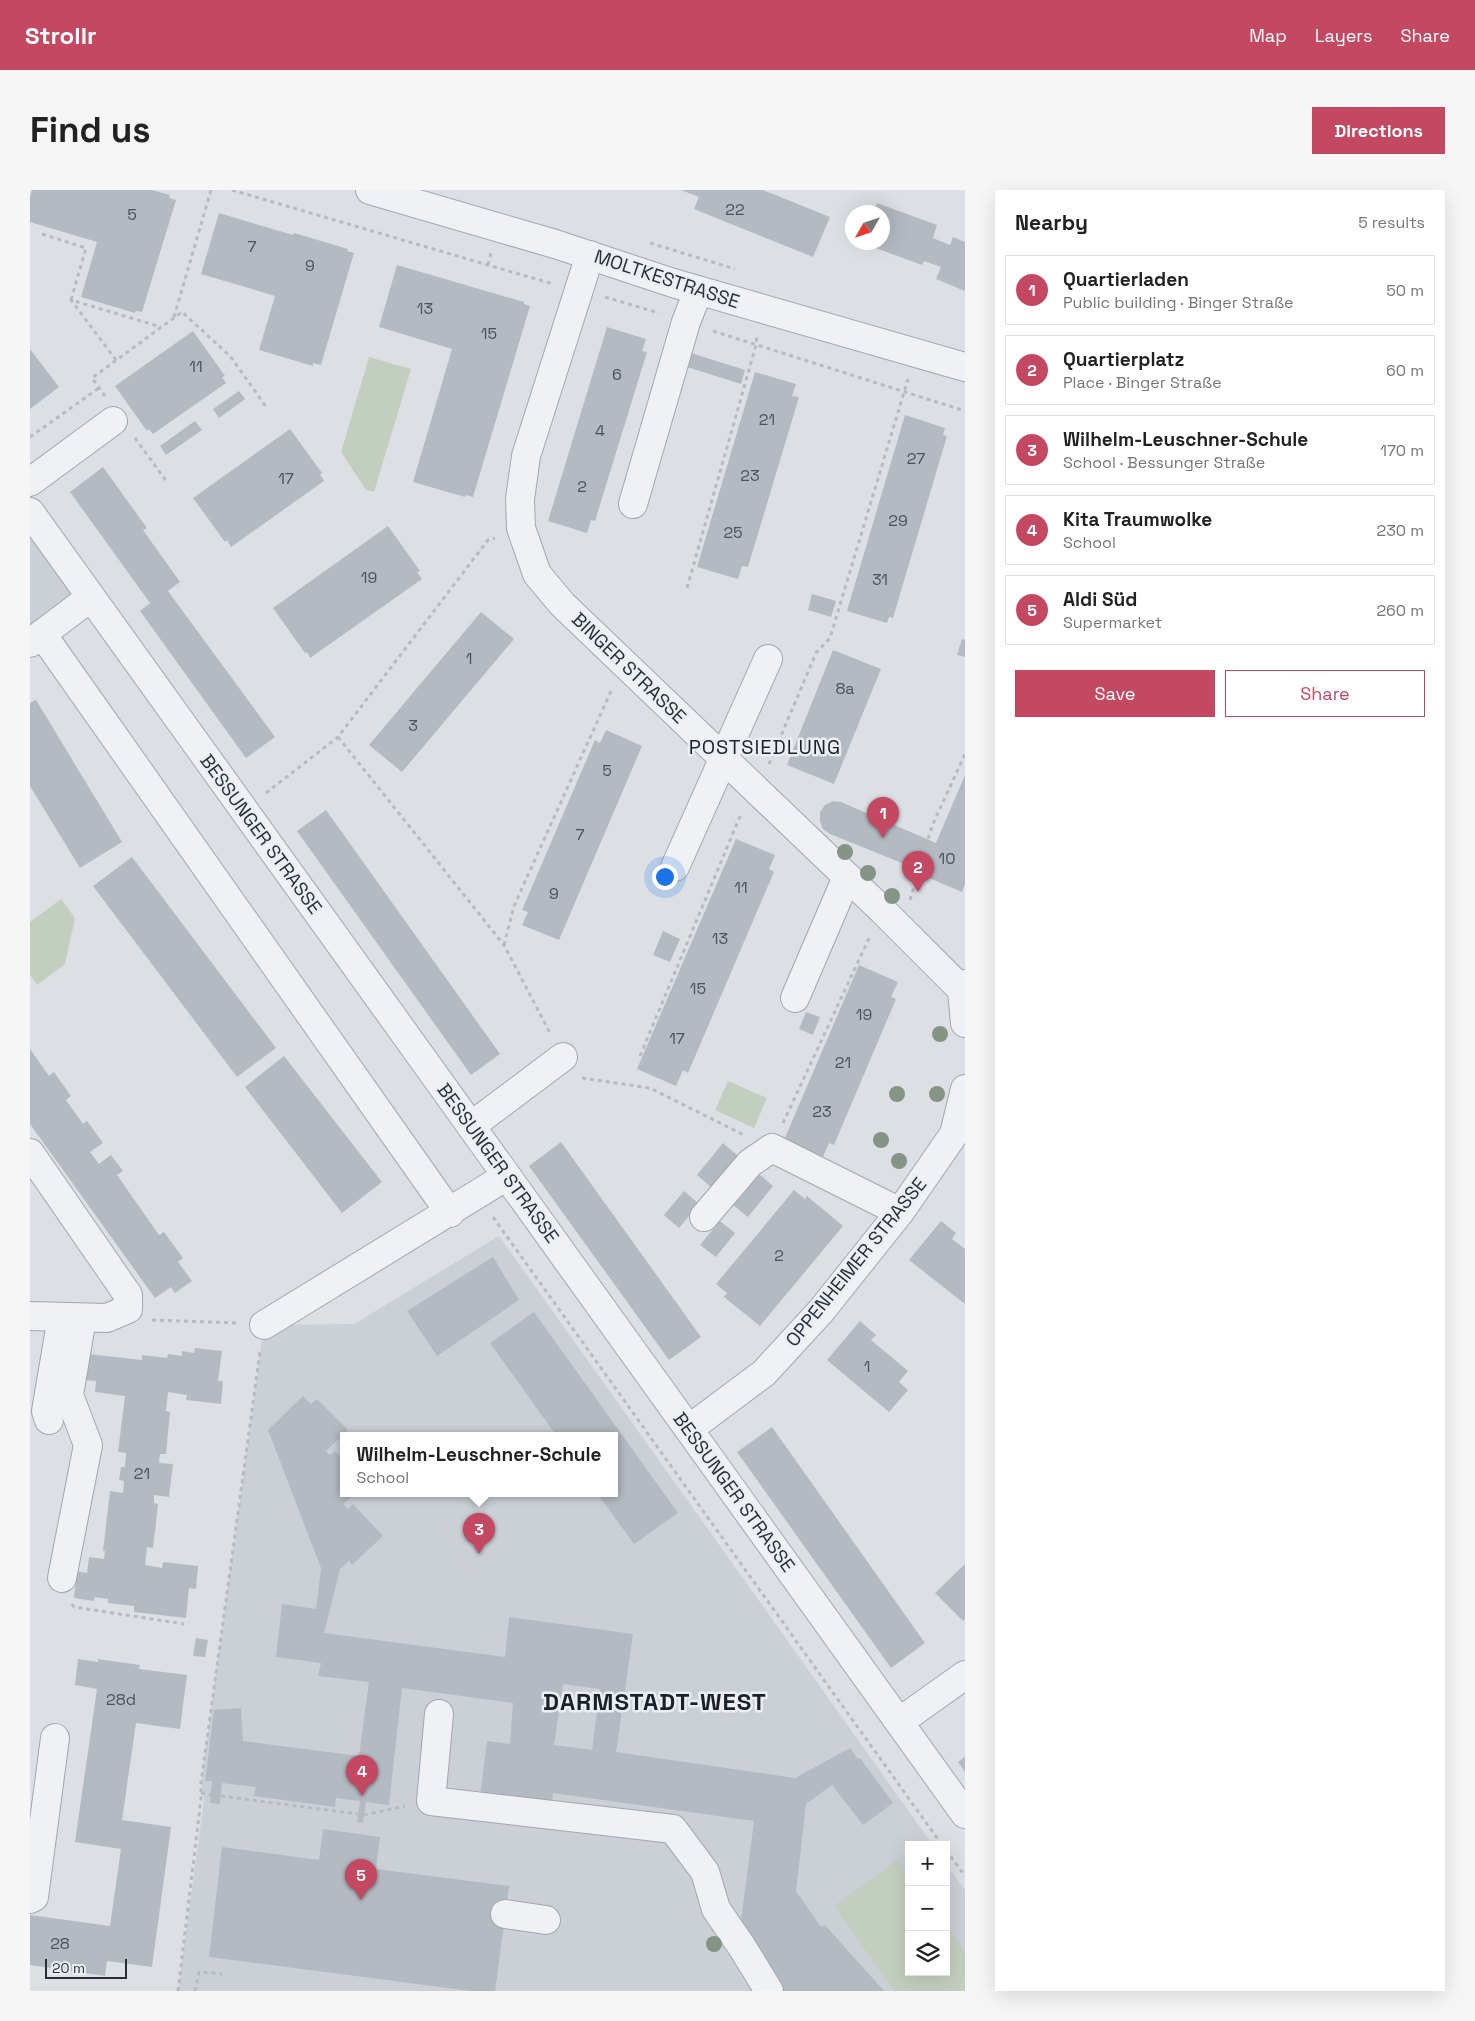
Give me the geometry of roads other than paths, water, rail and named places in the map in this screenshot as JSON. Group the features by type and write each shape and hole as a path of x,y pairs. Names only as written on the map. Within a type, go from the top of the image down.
{"street":[{"name":"MOLTKESTRASSE","path":"370,190 590,255 698,291 965,367"},
{"name":"BINGER STRASSE","path":"590,255 526,456 520,499 521,528 537,574 562,604 963,987"},
{"path":"633,504 686,322 698,291"},
{"path":"30,482 119,420"},
{"name":"BESSUNGER STRASSE","path":"30,512 965,1814"},
{"path":"91,597 36,638 450,1212"},
{"path":"675,867 768,659"},
{"path":"795,998 847,877"},
{"path":"963,987 965,1023"},
{"path":"471,1126 562,1057"},
{"name":"OPPENHEIMER STRASSE","path":"689,1429 764,1373 821,1311 900,1212 954,1134 965,1089"},
{"path":"704,1218 750,1163 772,1148 900,1212"},
{"path":"30,1153 128,1295 128,1309 107,1318 48,1314"},
{"path":"264,1324 507,1176"},
{"path":"39,1419 48,1314"},
{"path":"48,1314 70,1395 88,1445 62,1578"},
{"path":"899,1722 965,1675"},
{"path":"439,1714 433,1801 673,1829 705,1872 716,1909 742,1946 769,1991"},
{"path":"30,1899 34,1898 55,1738"},
{"path":"505,1914 546,1920"}],"place":[{"name":"Quartierladen","path":"883,838"},
{"name":"Quartierplatz","path":"918,892"},
{"name":"Wilhelm-Leuschner-Schule","path":"479,1554"},
{"name":"Kita Traumwolke","path":"362,1796"},
{"name":"Aldi Süd","path":"361,1900"}],"district":[{"name":"POSTSIEDLUNG","path":"765,747"},
{"name":"DARMSTADT-WEST","path":"655,1701"}]}
